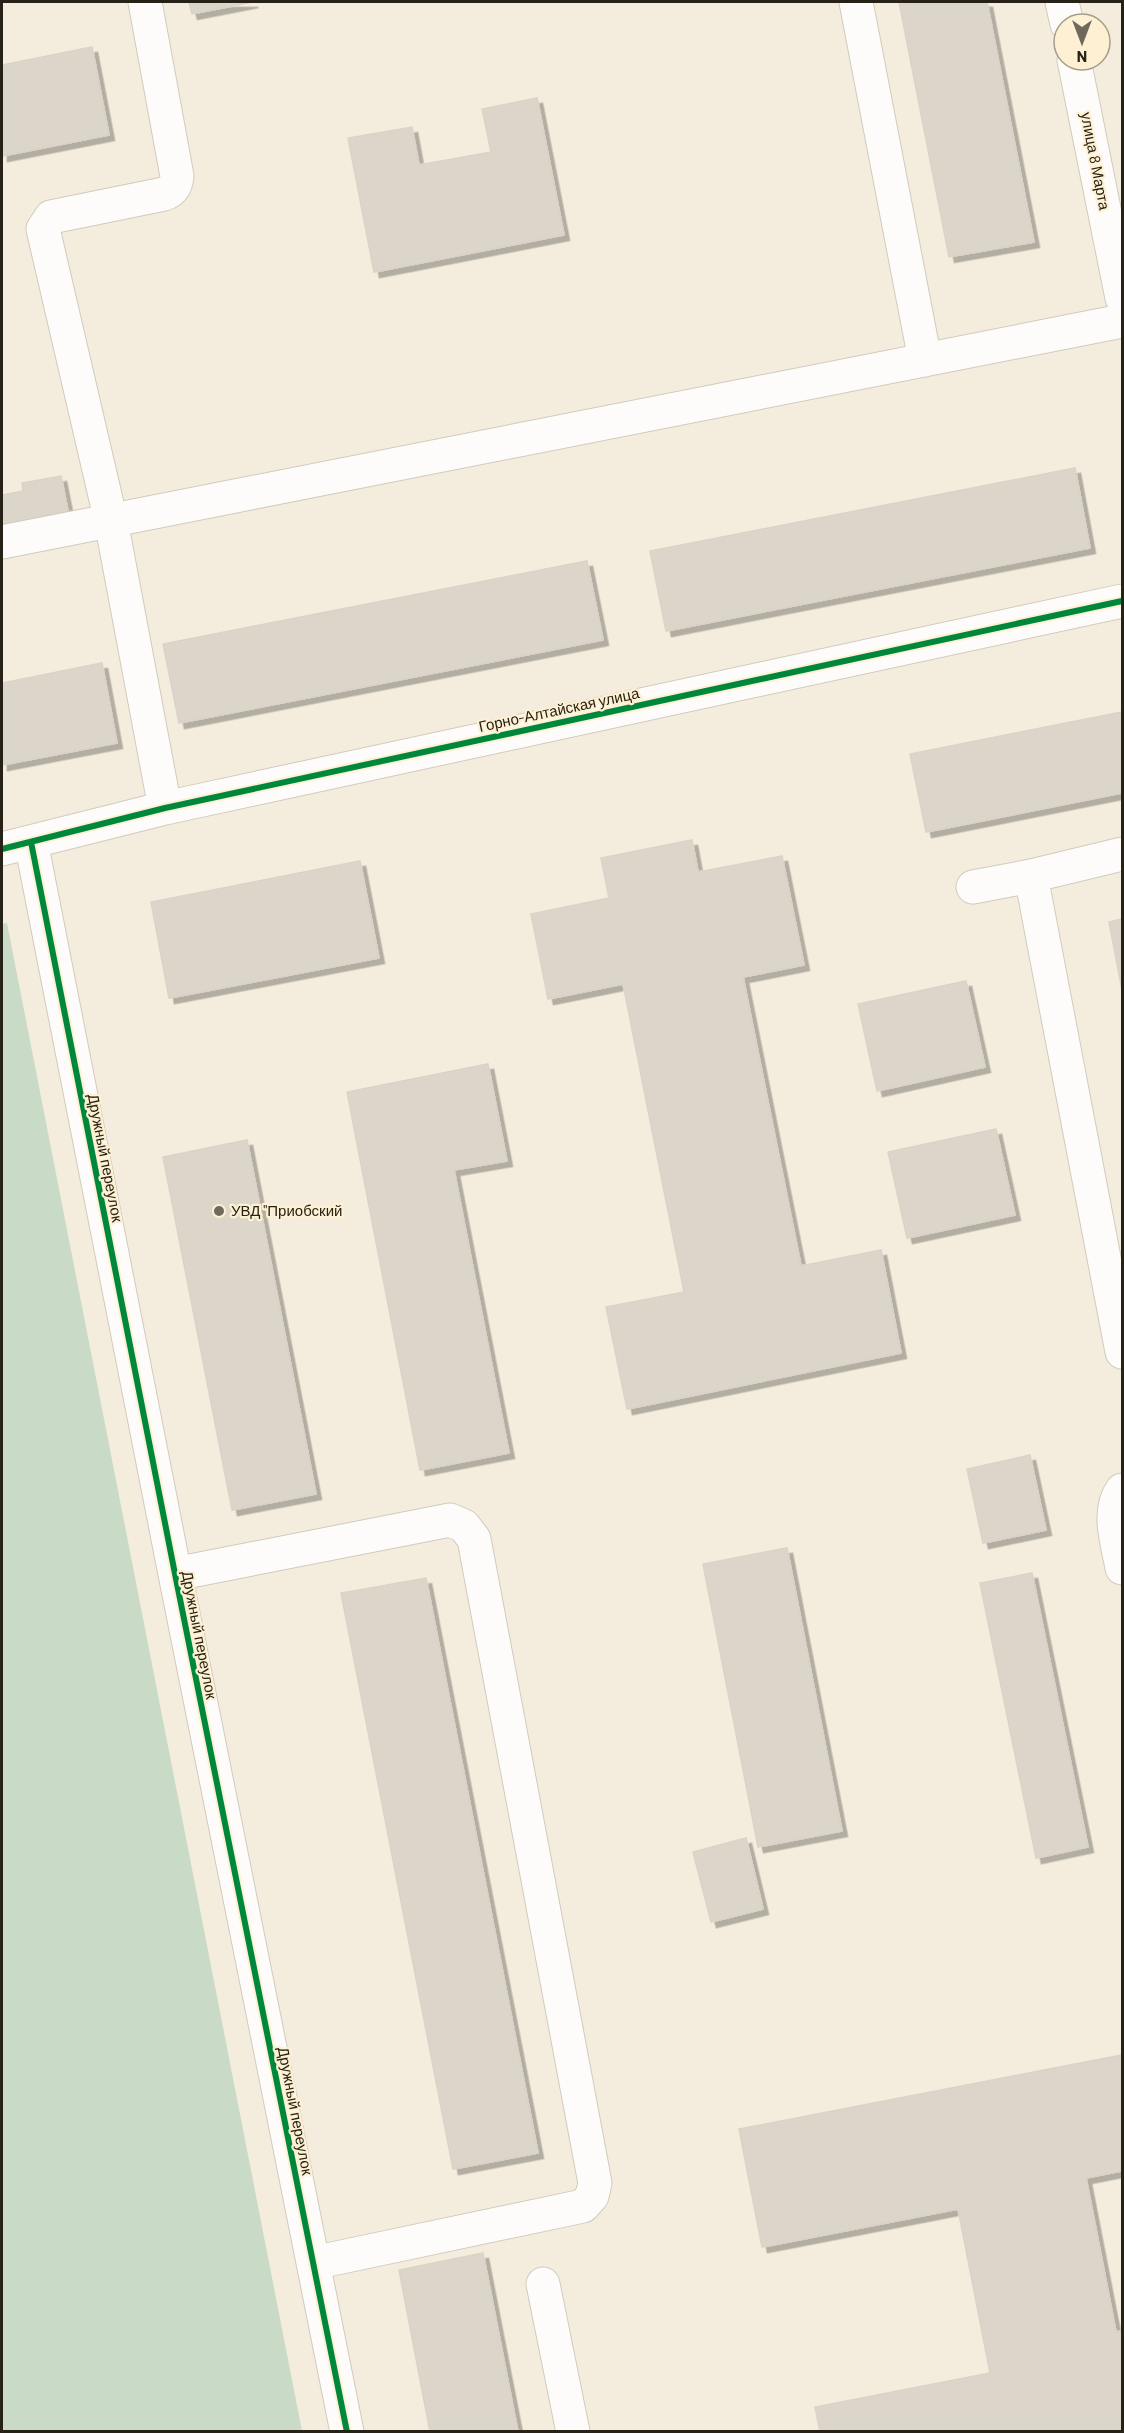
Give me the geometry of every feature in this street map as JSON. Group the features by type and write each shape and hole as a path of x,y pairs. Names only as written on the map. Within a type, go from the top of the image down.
{"street":[{"path":"145,2 177,177 174,189 164,195 51,217 43,229 111,520 165,808"},
{"path":"856,2 925,360"},
{"name":"улица 8 Марта","path":"1076,72 1122,298"},
{"path":"2,542 1122,321"},
{"name":"Горно-Алтайская улица","path":"16,846 165,808 1122,601"},
{"name":"Дружный переулок","path":"16,846 175,1574 347,2432"},
{"path":"973,887 1031,876 1122,854"},
{"path":"1031,876 1122,1352"},
{"path":"1122,1490 1117,1497 1114,1517 1122,1569"},
{"path":"175,1574 450,1520 464,1526 474,1539 595,2183 592,2196 584,2206 313,2264"},
{"path":"543,2284 573,2432"}],"green space":[{"path":"7,923 302,2431 2,2431 2,924"}],"building":[{"path":"189,2 253,2 192,14"},
{"path":"899,2 987,2 1034,242 949,257"},
{"path":"92,47 109,135 2,156 2,65"},
{"path":"537,98 564,235 374,272 348,138 412,127 419,165 491,152 482,109"},
{"path":"1075,468 1090,548 666,631 650,551"},
{"path":"61,476 70,521 31,529 29,520 2,525 2,495 23,491 22,483"},
{"path":"587,561 603,640 179,723 163,644"},
{"path":"102,663 117,743 2,765 2,683"},
{"path":"1122,712 1122,793 926,832 910,754"},
{"path":"692,840 698,872 782,856 804,965 743,977 801,1266 881,1250 901,1353 627,1409 606,1307 684,1292 623,984 548,999 531,914 609,898 601,858"},
{"path":"360,861 379,958 169,998 151,902"},
{"path":"1122,919 1122,990 1109,922"},
{"path":"966,981 985,1067 877,1091 858,1004"},
{"path":"488,1064 507,1161 454,1170 509,1453 420,1470 347,1092"},
{"path":"996,1129 1015,1215 907,1238 888,1152"},
{"path":"247,1140 316,1494 232,1510 163,1157"},
{"path":"1030,1455 1046,1530 983,1543 967,1469"},
{"path":"787,1548 842,1831 758,1847 703,1564"},
{"path":"1032,1573 1088,1847 1036,1858 980,1583"},
{"path":"426,1578 538,2153 453,2169 341,1593"},
{"path":"746,1838 763,1909 711,1922 693,1852"},
{"path":"1122,2055 1122,2171 1086,2178 1116,2332 1122,2331 1122,2432 820,2432 815,2407 990,2373 958,2209 762,2247 739,2129"},
{"path":"483,2253 518,2432 430,2432 399,2270"}],"cycle path":[{"path":"2,849 165,808 1122,601"},
{"path":"31,842 347,2432"}],"place":[{"name":"УВД \"Приобский","path":"219,1211"}]}
